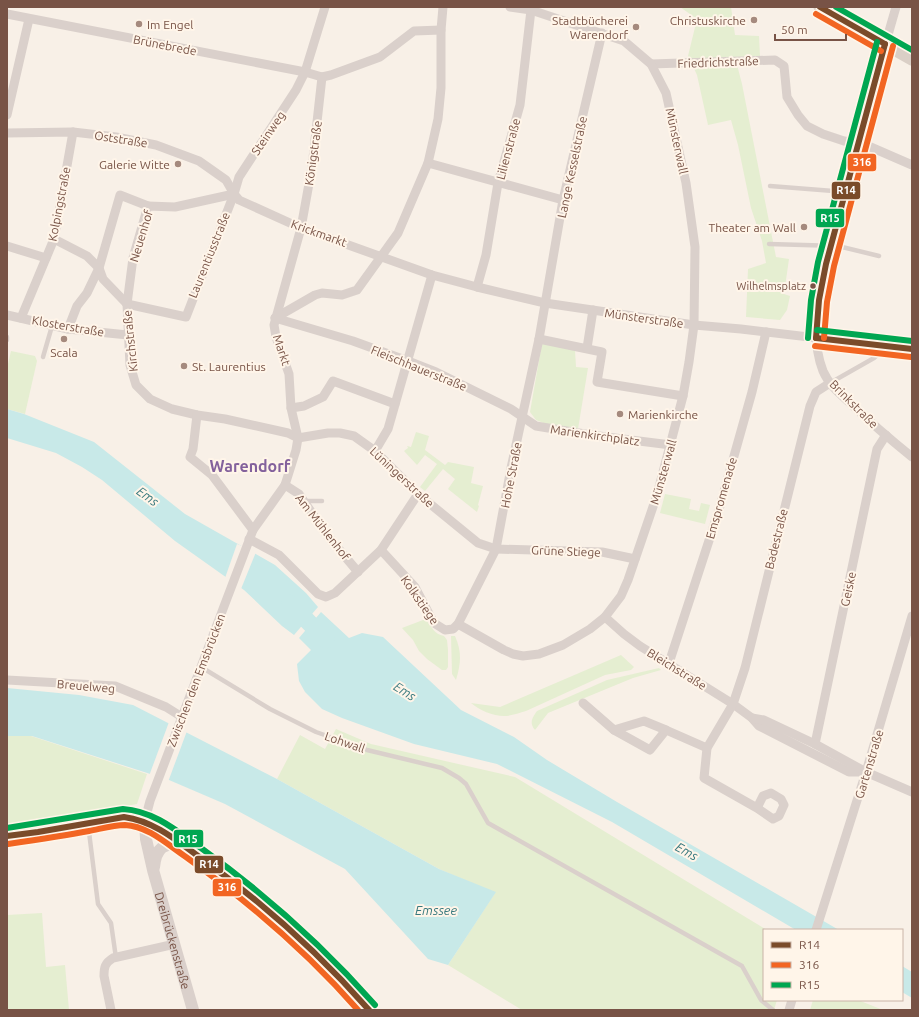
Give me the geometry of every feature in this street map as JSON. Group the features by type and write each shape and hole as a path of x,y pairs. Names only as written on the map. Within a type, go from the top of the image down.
{"main road":[{"path":"820,7 912,59"}],"street":[{"name":"Steinweg","path":"234,194 239,177 296,90 305,72 325,7"},
{"path":"382,256 398,233 428,163 438,119 441,88 441,30 443,7"},
{"path":"510,7 531,10 624,41 651,64"},
{"name":"Brinkstraße","path":"896,7 821,283 816,316 816,338 820,361 824,373 830,383 886,436 912,457"},
{"name":"Lilienstraße","path":"479,282 486,255 498,183 520,105 531,10"},
{"name":"Brünebrede","path":"7,14 305,72 322,77"},
{"path":"7,116 29,19"},
{"path":"322,77 380,57 414,31 441,30"},
{"name":"Lange Kesselstraße","path":"545,303 563,200 602,33"},
{"name":"Friedrichstraße","path":"651,64 775,60 784,66 787,97 807,126 823,134 858,144"},
{"name":"Münsterwall","path":"458,624 513,654 523,656 539,654 563,646 590,629 605,617 620,596 628,580 657,495 671,445 683,396 694,325 695,247 686,183 666,93 651,64"},
{"name":"Königstraße","path":"285,282 301,228 312,167 322,77"},
{"name":"Oststraße","path":"7,133 73,132 116,137 156,144 199,161 226,180 234,194"},
{"name":"Kolpingstraße","path":"21,318 54,239 73,132"},
{"path":"858,144 866,145 912,165"},
{"path":"428,163 563,200"},
{"name":"Neuenhof","path":"127,304 133,258 148,206 175,208 234,194"},
{"name":"Krickmarkt","path":"234,194 239,200 301,228 382,256"},
{"name":"Laurentiusstraße","path":"186,316 234,194"},
{"path":"68,329 77,306 87,293 99,268 120,195 148,206"},
{"path":"54,239 87,256 99,268 103,280 127,304"},
{"path":"7,246 46,258"},
{"name":"Münsterstraße","path":"382,256 432,274 479,282 545,303 694,325 912,349"},
{"name":"Markt","path":"275,318 315,295 322,293 342,295 357,290 382,256"},
{"path":"376,452 388,429 432,274"},
{"name":"Markt","path":"285,282 274,325 276,337 287,365 290,383 291,408 298,438"},
{"name":"Hohe Straße","path":"458,624 496,549 545,303"},
{"name":"Kirchstraße","path":"186,316 127,304 130,365 136,385 150,399 172,409 288,433 298,438"},
{"path":"586,348 593,310"},
{"name":"Klosterstraße","path":"7,315 68,329 128,335"},
{"name":"Markt","path":"275,318 311,329"},
{"name":"Fleischhauerstraße","path":"311,329 353,341 408,360 511,408 523,417"},
{"name":"Emspromenade","path":"669,663 718,513 752,392 766,332"},
{"path":"539,338 602,352 597,382 683,396"},
{"path":"291,408 304,406 323,397 333,381 395,404"},
{"name":"Badestraße","path":"707,748 733,704 745,668 810,406 816,392 830,383"},
{"path":"197,415 193,449 190,457 212,476 253,530"},
{"name":"Marienkirchplatz","path":"523,417 536,426 591,435 671,445"},
{"name":"Lüningerstraße","path":"298,438 328,432 354,436 376,452 418,494 478,543 496,549"},
{"name":"Geiske","path":"815,744 877,449 886,436"},
{"name":"Zwischen den Emsbrücken","path":"145,820 150,800 253,530 285,485 298,438"},
{"name":"Am Mühlenhof","path":"285,485 299,494 327,535 358,572"},
{"path":"248,543 279,555 318,594 330,596 381,550 418,494"},
{"name":"Grüne Stiege","path":"496,549 602,552 635,559"},
{"name":"Kolkstiege","path":"381,550 415,587 434,623 445,630 452,629 458,624"},
{"name":"Gartenstraße","path":"816,929 866,772 912,616"},
{"name":"Bleichstraße","path":"605,617 640,646 733,704 752,718 759,726 849,772 866,772"},
{"name":"Breuelweg","path":"7,680 115,686 166,707 182,717"},
{"path":"583,703 614,730 650,750 666,730"},
{"name":"Bleichstraße","path":"752,718 764,720 815,744 866,772 912,792"},
{"path":"614,730 644,721 707,748 704,778 757,808"},
{"path":"7,836 124,817 145,820 198,855 276,916 346,983 368,1010"},
{"name":"Dreibrückenstraße","path":"145,820 146,839 153,870 193,1010"},
{"path":"153,870 155,859 160,849 171,844 183,846"},
{"path":"111,1010 104,971 109,960 175,944"}],"lane":[{"path":"770,186 846,192"},
{"path":"769,244 838,246 879,256"},
{"path":"43,357 52,326"},
{"path":"830,383 874,358 887,346"},
{"path":"304,501 322,501"},
{"name":"Lohwall","path":"201,667 270,709 316,732 367,750 442,768 459,778 466,784 488,823 742,966 761,1000 773,1010"},
{"path":"88,824 98,904 111,923 116,958"}],"green space":[{"path":"680,7 731,7 735,35 759,36 760,56 735,57 742,84 776,257 789,259 784,294 790,296 787,310 780,320 746,317 748,269 766,263 762,241 751,208 738,145 731,120 708,125 697,75 688,56 697,19"},
{"path":"542,343 575,350 576,367 588,368 578,429 546,424 536,420 530,412"},
{"path":"11,351 35,356 37,361 25,414 7,409 7,368"},
{"path":"416,432 429,436 425,450 445,465 448,462 474,467 471,483 483,486 477,512 448,489 455,479 443,469 425,491 420,487 437,464 425,455 417,465 404,451 408,448 407,446 411,447"},
{"path":"665,494 691,499 689,509 699,511 701,503 710,505 705,524 660,513"},
{"path":"426,620 435,632 444,636 447,640 448,667 446,670 442,670 427,659 419,651 413,640 402,628"},
{"path":"451,636 455,636 460,652 460,663 456,680 452,674"},
{"path":"621,655 634,667 631,670 605,675 526,711 509,716 500,716 486,712 471,703 500,707"},
{"path":"659,668 661,670 633,678 548,713 535,730 532,725 532,720 537,711 607,680"},
{"path":"336,729 371,744 515,777 765,929 763,929 763,1001 777,1001 774,1010 522,1010 448,965 495,893 439,869 277,779 300,735 325,749"},
{"path":"7,736 31,736 147,774 137,804 36,823 7,825"},
{"path":"42,913 46,967 65,965 69,1010 7,1010 7,915"},
{"path":"813,1001 860,1001 883,1010 810,1010"}],"water":[{"path":"7,409 24,414 94,442 185,514 275,565 306,593 318,607 294,635 282,626 244,590 175,541 102,480 56,453 7,438"},
{"path":"321,612 349,638 362,633 383,637 461,710 514,737 547,760 617,802 837,929 794,929 612,822 497,764 414,744 342,718 322,709 305,692 299,681 297,664 311,650 299,638"},
{"name":"Emssee","path":"7,688 79,695 133,705 277,779 439,869 496,892 448,965 428,959 345,869 225,804 169,780 32,736 7,736"},
{"path":"903,967 912,972 912,998 903,993"}],"pier":[{"path":"237,544 256,552 241,589 225,578"},
{"path":"169,722 187,731 168,782 149,776"}],"waterway":[{"name":"Ems","path":"290,603 326,640"}],"transit line":[{"name":"R14","path":"820,7 885,44"},
{"name":"R15","path":"836,7 912,50"},
{"name":"316","path":"816,14 881,51"},
{"name":"R15","path":"808,338 811,300 818,262 877,42"},
{"name":"R14","path":"816,338 819,300 826,264 885,44"},
{"name":"316","path":"824,338 827,302 834,266 893,46"},
{"name":"R15","path":"817,330 912,341"},
{"name":"R14","path":"816,338 912,349"},
{"name":"316","path":"815,346 911,357"},
{"name":"R15","path":"7,828 123,809 155,818 165,823 201,848 270,902 335,962 375,1005"},
{"name":"R14","path":"7,836 124,817 145,822 172,837 221,873 266,909 330,968 369,1010"},
{"name":"316","path":"8,844 69,835 120,825 133,826 150,832 209,874 255,910 298,948 358,1010"}],"place":[{"name":"Christuskirche","path":"754,20"},
{"name":"Im Engel","path":"139,24"},
{"name":"Stadtbücherei Warendorf","path":"636,27"},
{"name":"Galerie Witte","path":"178,164"},
{"name":"Theater am Wall","path":"804,227"},
{"name":"Wilhelmsplatz","path":"813,286"},
{"name":"Scala","path":"64,339"},
{"name":"St. Laurentius","path":"184,366"},
{"name":"Marienkirche","path":"620,414"}],"district":[{"name":"Warendorf","path":"250,466"}]}
